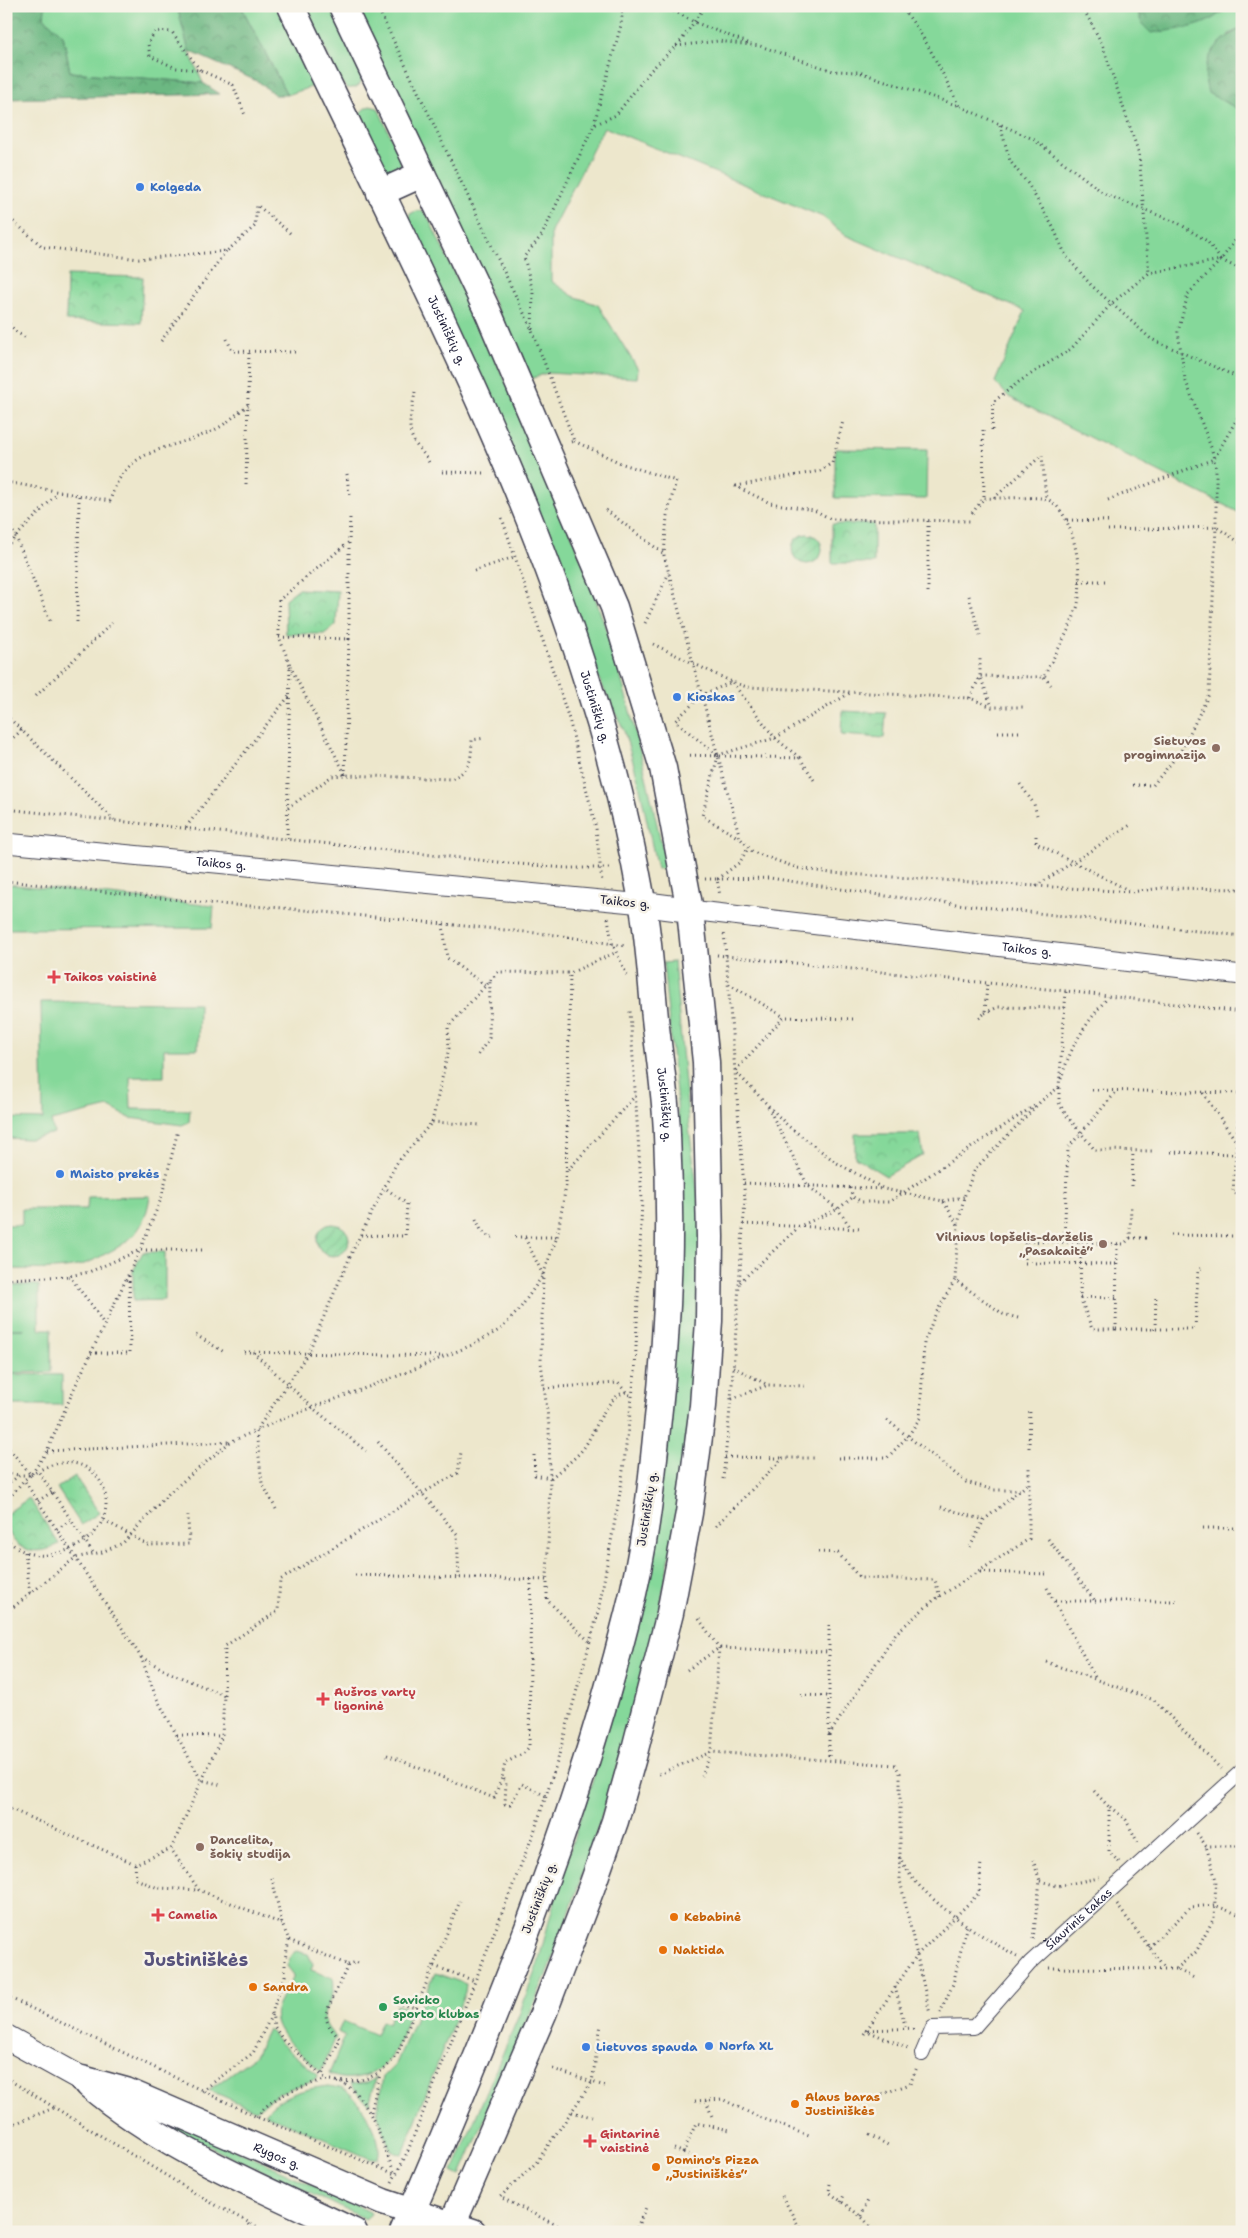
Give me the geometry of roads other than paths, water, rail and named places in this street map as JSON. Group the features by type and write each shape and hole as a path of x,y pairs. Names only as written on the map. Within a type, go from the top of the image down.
{"main road":[{"name":"Justiniškių g.","path":"291,6 380,193 446,324 494,472 536,535 589,684 612,764 643,904 667,1130 670,1243 663,1374 649,1502 630,1608 593,1743 561,1842 501,1999 407,2222"},
{"path":"342,6 488,312 614,607 664,768 690,910 706,1062 710,1237 709,1321 703,1406 687,1522 670,1613 652,1688 615,1820 543,2014 458,2230"},
{"path":"380,193 422,174"},
{"name":"Rygos g.","path":"82,2079 126,2092 383,2202 407,2222 458,2230"},
{"name":"Rygos g.","path":"82,2079 119,2110 156,2134 354,2232"}],"street":[{"name":"Taikos g.","path":"6,843 643,904 1242,975"},
{"name":"Šiaurinis takas","path":"922,2054 933,2028 974,2027 1028,1965 1237,1775"},
{"name":"Rygos g.","path":"6,2037 82,2079"}],"place":[{"name":"Kolgeda","path":"140,187"},
{"name":"Kioskas","path":"677,697"},
{"name":"Sietuvos progimnazija","path":"1216,748"},
{"name":"Taikos vaistinė","path":"54,977"},
{"name":"Maisto prekės","path":"60,1174"},
{"name":"Vilniaus lopšelis-darželis „Pasakaitė“","path":"1103,1244"},
{"name":"Aušros vartų ligoninė","path":"323,1699"},
{"name":"Dancelita, šokių studija","path":"200,1847"},
{"name":"Camelia","path":"158,1915"},
{"name":"Kebabinė","path":"674,1917"},
{"name":"Naktida","path":"663,1950"},
{"name":"Sandra","path":"253,1987"},
{"name":"Savicko sporto klubas","path":"383,2007"},
{"name":"Norfa XL","path":"709,2046"},
{"name":"Lietuvos spauda","path":"586,2047"},
{"name":"Alaus baras Justiniškės","path":"795,2104"},
{"name":"Gintarinė vaistinė","path":"590,2141"},
{"name":"Domino's Pizza „Justiniškės“","path":"656,2167"}],"district":[{"name":"Justiniškės","path":"196,1960"}]}
